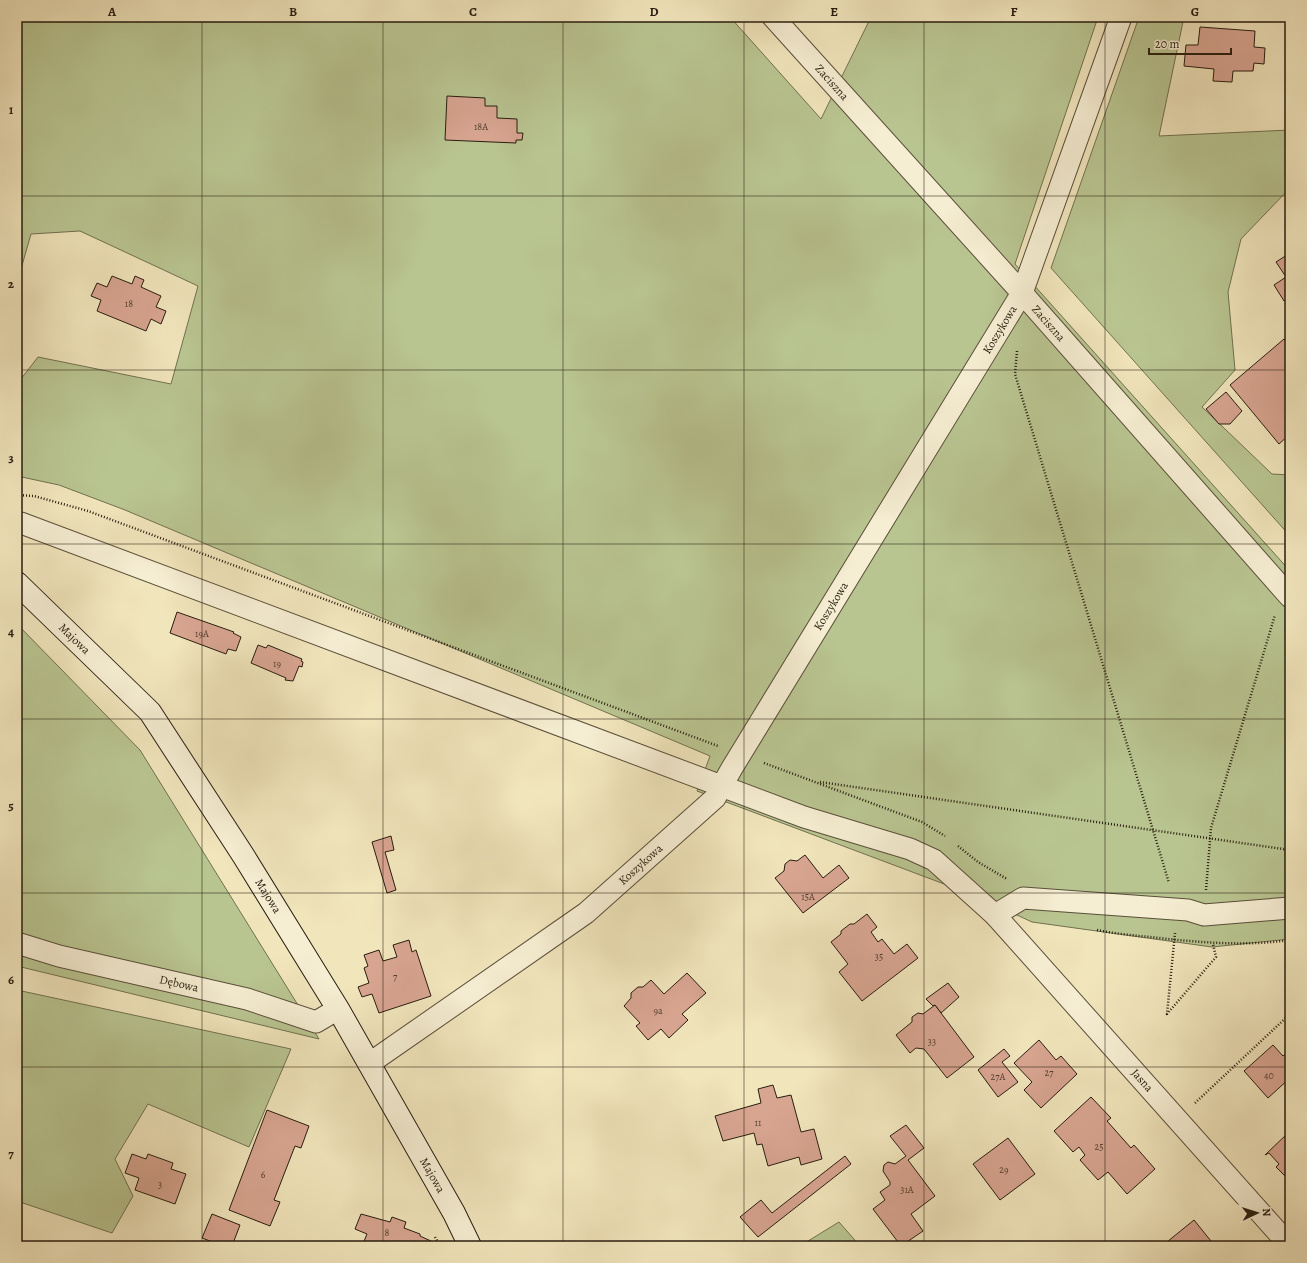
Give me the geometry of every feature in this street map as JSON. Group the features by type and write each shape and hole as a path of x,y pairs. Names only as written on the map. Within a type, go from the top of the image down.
{"street":[{"name":"Zaciszna","path":"773,17 1022,293 1290,596"},
{"name":"Koszykowa","path":"370,1063 586,913 715,798 740,754 1022,293 1121,17"},
{"name":"Jasna","path":"19,523 722,785 804,817 910,849 934,860 995,915 1290,1246"},
{"name":"Majowa","path":"17,583 150,712 243,854 338,1009 454,1213 470,1246"},
{"path":"995,915 1023,898 1177,909 1204,915 1290,908"},
{"name":"Dębowa","path":"17,943 59,956 247,999 316,1022 338,1009"}],"path":[{"path":"1017,344 1015,374 1177,909 1167,1014 1216,957 1204,915 1211,828 1273,617 1290,596"},
{"path":"17,495 34,496 88,511 922,822 951,840"},
{"path":"813,781 1290,850"},
{"path":"956,844 978,862 1006,878 1023,898"},
{"path":"1095,930 1116,934 1213,944 1258,944 1290,940"},
{"path":"1178,1120 1290,1014"}],"green space":[{"path":"17,17 730,17 821,119 871,17 1089,17 1097,20 1015,264 1290,571 1290,939 1212,947 1032,922 976,896 697,791 710,756 125,510 59,485 17,476 17,384 38,357 171,384 198,286 80,231 31,234 17,283"},
{"path":"1139,17 1184,17 1159,136 1290,130 1290,188 1241,239 1228,292 1235,370 1202,407 1272,474 1290,475 1290,536 1051,268"},
{"path":"17,624 140,750 319,1039 17,966"},
{"path":"17,990 291,1049 249,1147 148,1104 115,1159 133,1196 112,1233 17,1201"},
{"path":"839,1222 860,1246 800,1246"}],"building":[{"path":"1200,27 1255,31 1254,47 1265,48 1264,64 1254,63 1253,71 1233,71 1232,82 1213,81 1214,69 1184,66 1186,45 1198,45"},
{"path":"447,96 485,98 485,106 497,106 497,118 517,119 517,133 523,133 522,140 516,140 516,143 445,140"},
{"path":"1290,253 1290,297 1284,301 1274,285 1286,277 1276,262"},
{"path":"112,276 132,284 135,276 144,280 141,287 161,296 156,307 166,311 161,324 151,319 146,331 97,311 101,300 91,296 97,283 107,287"},
{"path":"1284,339 1290,347 1290,434 1279,444 1230,385"},
{"path":"1226,392 1242,411 1230,424 1219,424 1206,409"},
{"path":"177,612 234,632 233,633 241,637 236,651 228,649 226,654 170,633"},
{"path":"258,645 266,648 268,645 302,659 302,667 299,666 293,681 285,680 286,678 251,663"},
{"path":"391,836 394,850 385,852 396,890 387,893 372,842"},
{"path":"805,855 823,878 839,865 849,878 803,913 775,878 784,871 785,864 790,860 797,861"},
{"path":"867,914 877,927 871,932 878,942 882,939 894,954 907,944 918,958 862,1001 839,972 848,964 831,942 850,924 854,924"},
{"path":"409,940 412,952 416,950 431,996 379,1013 372,994 362,997 358,987 369,983 364,968 368,966 364,955 379,950 383,961 397,957 393,945"},
{"path":"687,973 706,993 682,1014 688,1020 669,1038 661,1029 648,1040 636,1026 640,1023 624,1006 631,998 631,993 638,987 643,987 651,980 664,994"},
{"path":"948,983 959,997 941,1013 935,1005 933,1006 926,999"},
{"path":"935,1005 974,1057 947,1078 924,1049 916,1048 910,1053 896,1035 912,1022 912,1017 918,1013 923,1014"},
{"path":"1039,1040 1056,1060 1061,1056 1077,1074 1041,1108 1024,1090 1032,1082 1014,1063"},
{"path":"1273,1045 1283,1056 1290,1050 1290,1078 1268,1098 1244,1071"},
{"path":"1004,1049 1010,1056 1002,1062 1018,1082 998,1097 978,1070"},
{"path":"773,1085 777,1098 791,1095 801,1132 814,1129 822,1159 801,1165 799,1157 768,1166 762,1144 757,1145 754,1133 723,1141 715,1116 761,1103 758,1089"},
{"path":"1091,1097 1111,1118 1107,1121 1131,1148 1134,1145 1155,1169 1127,1194 1108,1172 1098,1180 1080,1160 1085,1155 1079,1147 1073,1152 1054,1131"},
{"path":"267,1110 309,1126 301,1148 295,1146 274,1200 280,1202 270,1226 229,1210"},
{"path":"906,1125 924,1148 908,1160 935,1196 911,1214 923,1231 901,1246 873,1209 885,1200 880,1192 890,1185 890,1182 883,1171 884,1165 888,1162 895,1164 906,1156 890,1136"},
{"path":"1289,1132 1290,1181 1276,1167 1279,1164 1269,1153 1265,1155"},
{"path":"1008,1138 1035,1174 1000,1200 973,1164"},
{"path":"132,1154 146,1159 148,1154 173,1163 171,1169 186,1174 175,1204 135,1190 139,1178 125,1173"},
{"path":"845,1156 851,1164 758,1237 740,1217 761,1200 772,1213"},
{"path":"212,1214 240,1225 232,1246 223,1246 202,1238"},
{"path":"361,1214 390,1222 392,1217 406,1222 404,1228 420,1234 420,1236 431,1241 429,1246 362,1246 367,1234 355,1229"},
{"path":"1194,1220 1215,1246 1162,1246"}]}
